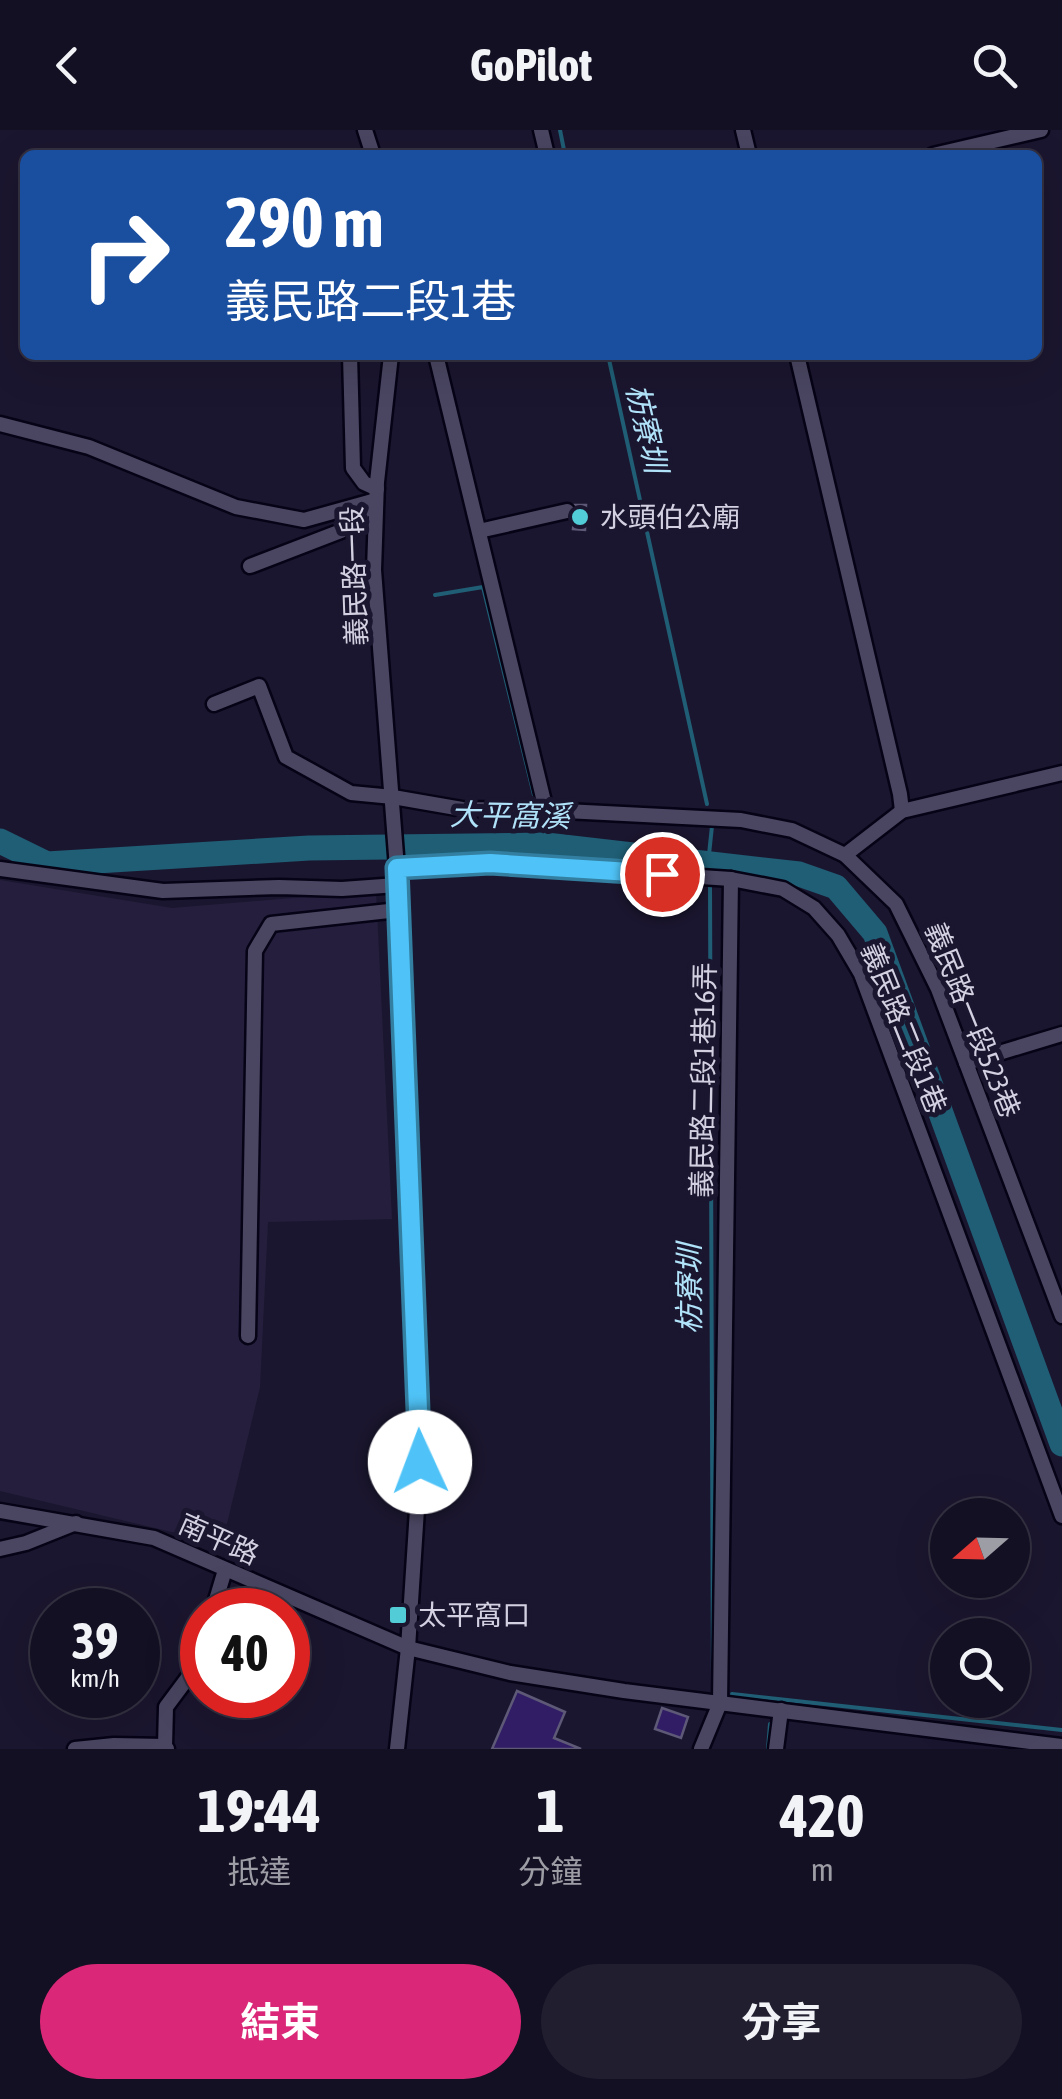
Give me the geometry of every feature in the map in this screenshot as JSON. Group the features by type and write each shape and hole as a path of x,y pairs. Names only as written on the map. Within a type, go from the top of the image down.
{"street":[{"path":"955,150 1041,130"},
{"path":"350,360 352,468 377,495"},
{"name":"義民路一段","path":"390,360 374,570 397,868"},
{"path":"437,360 546,810"},
{"path":"798,360 902,811"},
{"path":"0,424 90,448 236,507 304,520 377,495"},
{"path":"250,566 340,530 377,495"},
{"path":"479,531 567,511"},
{"name":"義民路一段523巷","path":"214,704 259,686 286,757 351,793 462,809 741,820 792,830 845,856 896,904 938,989 1062,1316"},
{"path":"845,856 902,811 1062,773"},
{"name":"義民路二段1巷","path":"397,868 490,863 731,879 784,889 814,908 838,935 861,974 1062,1516"},
{"path":"397,868 420,1462 397,1749"},
{"path":"0,870 163,891 397,885"},
{"name":"義民路二段1巷16弄","path":"720,1702 731,879"},
{"path":"248,1336 255,951 271,924 398,910"},
{"path":"966,1063 1062,1034"},
{"name":"南平路","path":"0,1511 154,1538 408,1648 510,1673 1062,1746"},
{"path":"0,1549 77,1523"},
{"path":"220,1588 225,1570"},
{"path":"75,1749 114,1745 165,1748 166,1706 180,1688"},
{"path":"702,1749 720,1702"},
{"path":"776,1749 781,1710"}],"shaded area":[{"path":"0,880 172,908 376,891 392,1219 268,1222 260,1387 222,1544 0,1491"}],"building":[{"name":"水頭伯公廟","path":"575,505 586,505 585,530 573,529"},
{"path":"517,1691 565,1712 554,1738 581,1749 492,1749"},
{"path":"662,1708 688,1717 681,1738 655,1729"}],"waterway":[{"name":"枋寮圳","path":"560,130 564,150"},
{"name":"枋寮圳","path":"609,360 707,804"},
{"path":"435,595 483,587 535,799"},
{"path":"540,821 546,845"},
{"path":"708,864 712,826"},
{"name":"大平窩溪","path":"0,841 47,864 309,848 546,845 799,874 836,887 875,933 1062,1444"},
{"name":"枋寮圳","path":"710,885 713,1692"},
{"path":"732,1694 1062,1730"},
{"name":"枋寮圳","path":"768,1749 770,1724"}],"place":[{"name":"水頭伯公廟","path":"580,517"},
{"name":"太平窩口","path":"398,1615"}],"route":[{"path":"420,1462 397,868 490,863 662,874"}]}
